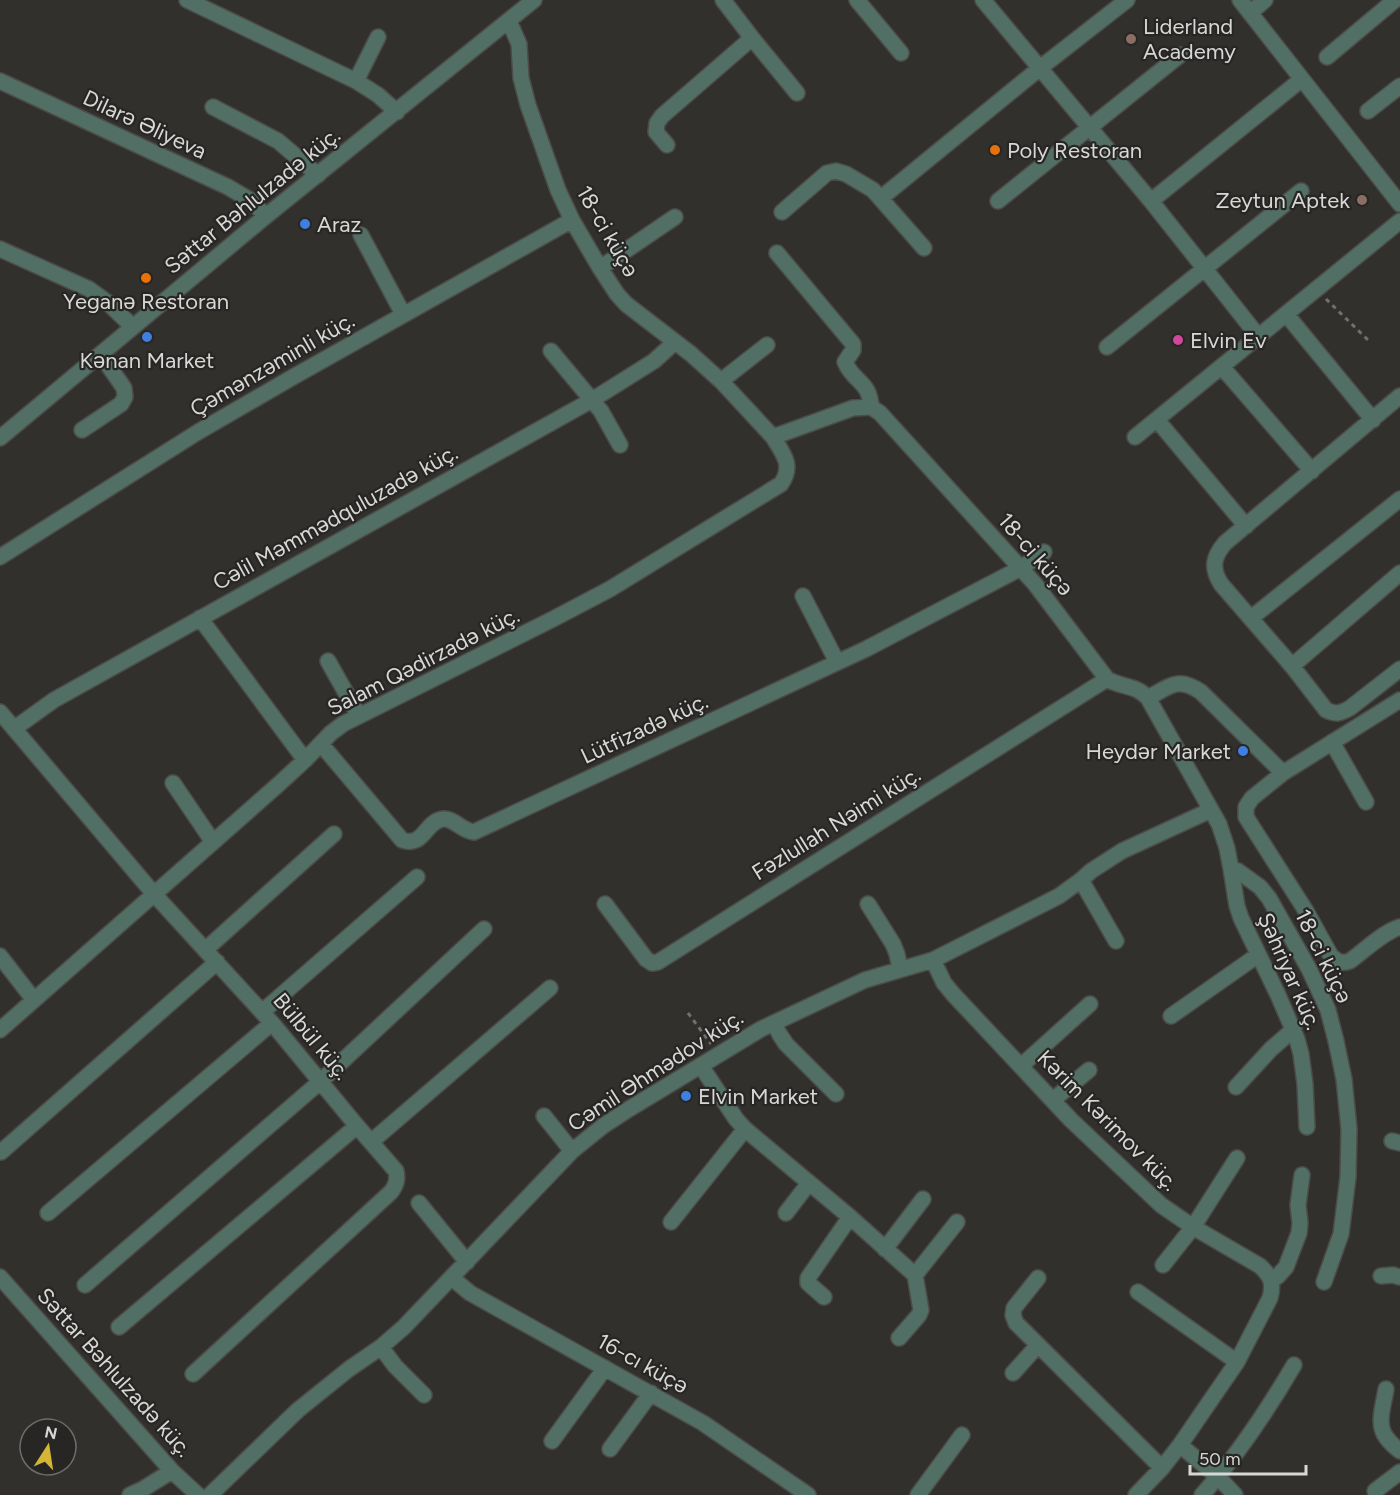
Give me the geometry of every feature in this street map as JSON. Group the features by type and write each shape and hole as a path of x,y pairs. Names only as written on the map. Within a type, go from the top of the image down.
{"street":[{"path":"187,0 356,81 378,95 397,112"},
{"name":"Səttar Bəhlulzadə küç.","path":"1,434 101,355 266,216 509,21 518,5 534,0"},
{"path":"723,0 797,93"},
{"path":"857,0 901,53"},
{"path":"983,0 1150,201 1258,336"},
{"path":"1240,0 1400,204"},
{"path":"1250,13 1265,0"},
{"path":"1328,57 1395,0"},
{"path":"881,198 1125,1"},
{"name":"18-ci küçə","path":"509,21 519,44 521,78 528,105 558,190 600,268 626,304 691,354 721,381 773,437"},
{"path":"356,81 378,37"},
{"path":"667,145 656,132 657,123 662,116 752,38"},
{"path":"998,201 1180,55"},
{"path":"1150,201 1302,79"},
{"name":"Dilarə Əliyeva","path":"0,81 228,187 250,200 266,216"},
{"path":"1368,111 1400,86"},
{"path":"213,107 278,141 318,175"},
{"path":"782,212 827,173 836,171 846,174 873,190 924,248"},
{"path":"1107,347 1301,191"},
{"path":"600,268 675,217"},
{"name":"Çəmənzəminli küç.","path":"0,557 198,432 572,219"},
{"path":"1136,437 1400,221"},
{"path":"361,235 403,314"},
{"path":"0,249 89,290 107,302 133,327"},
{"path":"773,437 853,408 871,407 869,392 846,365 854,344 777,253"},
{"path":"1286,314 1373,420"},
{"name":"Cəlil Məmmədquluzadə küç.","path":"15,728 54,700 592,400 654,361 675,342"},
{"path":"721,381 767,345"},
{"path":"551,351 601,411 620,445"},
{"path":"82,430 121,404 125,397 124,388 101,355"},
{"path":"1222,366 1312,471"},
{"path":"1400,396 1225,543 1217,552 1214,567 1221,584 1292,666 1326,710 1334,714 1350,708 1400,669"},
{"name":"18-ci küçə","path":"871,407 880,413 1035,584 1107,679"},
{"path":"1157,420 1246,526"},
{"name":"Salam Qədirzadə küç.","path":"0,1030 343,724 610,589 781,484 786,478 788,467 786,458 773,437"},
{"path":"1251,618 1400,499"},
{"name":"Lütfizadə küç.","path":"321,744 402,840 410,843 416,841 437,820 445,819 451,820 467,831 474,832 866,649 1021,568 1044,552"},
{"path":"1292,666 1400,573"},
{"path":"803,596 837,662"},
{"path":"200,618 305,760"},
{"path":"328,661 359,716"},
{"path":"1107,679 1134,688 1148,698 1219,824 1232,869"},
{"name":"Fəzlullah Nəimi küç.","path":"605,904 646,959 652,963 658,962 1107,679"},
{"path":"1148,698 1174,684 1180,683 1195,688 1282,773"},
{"path":"1400,700 1282,773 1252,798 1246,807 1246,817 1306,910 1331,956 1337,962 1350,961 1400,927"},
{"name":"Bülbül küç.","path":"0,712 154,894 267,1018 396,1171 398,1179 391,1192 193,1374"},
{"path":"1332,742 1366,802"},
{"path":"172,783 213,842"},
{"name":"Cəmil Əhmədov küç.","path":"210,1495 298,1410 399,1332 572,1151 603,1126 761,1029 865,980 933,960 1059,896 1122,851 1211,810"},
{"path":"206,950 334,834"},
{"name":"18-ci küçə","path":"1232,869 1260,887 1269,897 1309,969 1328,1010 1336,1041 1344,1079 1349,1129 1348,1177 1341,1233 1324,1282"},
{"name":"Şəhriyar küç.","path":"1232,869 1241,918 1293,1029 1301,1054 1307,1126"},
{"path":"48,1213 267,1018 417,877"},
{"path":"1082,880 1116,941"},
{"path":"868,904 893,944 900,969"},
{"path":"85,1285 321,1081 484,929"},
{"path":"1171,1016 1258,955"},
{"path":"0,956 34,1000"},
{"name":"Kərim Kərimov küç.","path":"933,960 944,983 953,994 1071,1120 1144,1190 1161,1206 1193,1227 1260,1266 1272,1280"},
{"path":"1,1152 217,962"},
{"path":"371,1142 550,988"},
{"path":"1021,1066 1090,1004"},
{"path":"774,1023 786,1044 836,1094"},
{"path":"1236,1087 1293,1029"},
{"path":"700,1066 745,1129 915,1275 921,1310 899,1338"},
{"path":"1053,1101 1089,1071"},
{"path":"544,1116 572,1151"},
{"path":"119,1327 357,1126"},
{"path":"670,1222 745,1129"},
{"path":"1163,1265 1193,1227 1237,1158"},
{"path":"1136,1495 1180,1445 1237,1362 1270,1298 1272,1280 1286,1267 1299,1233 1298,1205 1302,1174"},
{"path":"786,1213 809,1183"},
{"path":"885,1249 923,1199"},
{"path":"419,1203 467,1262"},
{"path":"824,1297 808,1283 808,1278 850,1217"},
{"path":"915,1275 957,1222"},
{"path":"1381,1276 1400,1277"},
{"name":"Səttar Bəhlulzadə küç.","path":"0,1277 172,1471 198,1495"},
{"name":"16-cı küçə","path":"452,1278 470,1293 651,1393 730,1441 808,1495"},
{"path":"1038,1278 1014,1308 1013,1315 1016,1323 1162,1468"},
{"path":"1138,1292 1237,1362"},
{"path":"1013,1372 1038,1345"},
{"path":"381,1347 395,1366 424,1395"},
{"path":"1202,1495 1261,1418 1294,1365"},
{"path":"552,1441 605,1368"},
{"path":"1386,1389 1382,1430 1385,1437 1400,1452"},
{"path":"610,1449 651,1393"},
{"path":"918,1495 962,1435"},
{"path":"1180,1445 1218,1477 1235,1495"},
{"path":"130,1495 172,1471"},
{"path":"1375,1491 1400,1472"}],"path":[{"path":"1317,289 1368,340"},
{"path":"688,1013 719,1055"}],"place":[{"name":"Liderland Academy","path":"1131,39"},
{"name":"Poly Restoran","path":"995,150"},
{"name":"Zeytun Aptek","path":"1362,200"},
{"name":"Araz","path":"305,224"},
{"name":"Yeganə Restoran","path":"146,278"},
{"name":"Kənan Market","path":"147,337"},
{"name":"Elvin Ev","path":"1178,340"},
{"name":"Heydər Market","path":"1243,751"},
{"name":"Elvin Market","path":"686,1096"}]}
